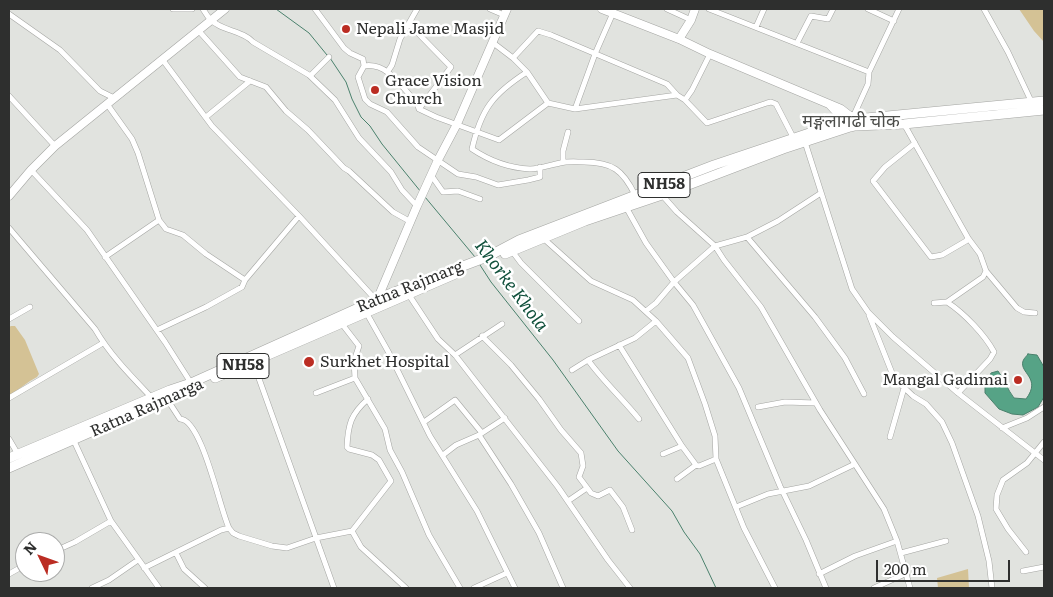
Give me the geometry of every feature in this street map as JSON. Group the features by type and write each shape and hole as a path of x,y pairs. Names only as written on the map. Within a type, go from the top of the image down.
{"main road":[{"path":"9,196 55,146 226,9"},
{"path":"602,9 679,39 829,104 836,113 851,121"},
{"path":"679,39 691,20 695,9"},
{"path":"377,300 417,206 457,124 506,12"},
{"name":"Ratna Rajmarg","path":"851,121 904,124 1032,107 1044,101"},
{"name":"Ratna Rajmarg","path":"490,258 519,240 635,195 851,121 1032,107 1044,110"},
{"name":"Ratna Rajmarg","path":"9,458 20,458 152,398 170,395 191,383 254,358 364,309 377,300 391,298 475,263 783,149 800,138"},
{"name":"Ratna Rajmarga","path":"9,468 20,458 74,441 170,395 254,358 342,324 364,309 391,298 409,295 475,263"}],"street":[{"path":"173,9 192,9"},
{"path":"203,9 211,20 234,32 247,35 253,42 310,76 335,100 359,138 391,172 402,190 417,206"},
{"path":"315,9 344,48 350,54 363,59 364,66 358,77 365,99 370,104 387,112 418,147 458,174 476,177 498,185 540,177 540,167"},
{"path":"388,71 400,39 417,9"},
{"path":"490,9 506,12"},
{"path":"667,9 691,20"},
{"path":"709,9 870,72"},
{"path":"756,27 764,9"},
{"path":"797,43 811,16 828,19 833,9"},
{"path":"868,9 894,21"},
{"path":"851,121 868,84 870,72 899,9"},
{"path":"984,9 1008,52 1032,107"},
{"path":"575,110 612,13"},
{"path":"9,14 60,50 100,91 114,98"},
{"path":"409,24 451,67 419,109"},
{"path":"198,30 240,77 266,87 286,111 308,130 344,168 393,212 411,222"},
{"path":"513,58 538,31 667,84 707,124 767,103 776,104 800,138 821,193 852,289 868,312 880,339 890,372 904,388 926,404 942,422 952,443 978,516 989,561 992,588"},
{"path":"492,42 513,58 527,72 548,103 575,110 676,95"},
{"path":"685,100 710,54"},
{"path":"310,76 329,57"},
{"path":"162,59 212,126 377,300"},
{"path":"364,66 372,64 388,71 417,103 419,109 499,140 548,103"},
{"path":"527,72 506,86 489,103 481,117 472,149 488,159 509,166 531,169 563,162 600,162 617,170 626,179 635,195"},
{"path":"206,116 250,81"},
{"path":"9,96 55,146"},
{"path":"107,104 132,139 159,220 166,229 183,235 206,254 245,280"},
{"path":"904,124 968,238 980,254 986,271 1017,308 1024,312 1035,313"},
{"path":"563,162 562,151 568,132"},
{"path":"915,143 885,168 874,181 931,257 942,255 968,238"},
{"path":"31,170 87,230 191,383"},
{"path":"431,175 444,192 458,191 480,199"},
{"path":"646,311 656,303 674,282 715,246 748,237 778,221 821,193"},
{"path":"662,195 677,212 715,246 762,307 816,402 884,509 901,553 910,588"},
{"path":"626,207 646,243 693,305 734,380 826,588"},
{"path":"156,330 206,308 242,287 245,280 299,216"},
{"path":"105,257 159,220"},
{"path":"9,228 95,329 103,343 123,367 152,398"},
{"path":"748,237 815,317 845,358 864,394"},
{"path":"543,238 591,281 633,300 656,321 688,358 715,436 716,459 749,539 775,588"},
{"path":"512,250 520,263 579,321"},
{"path":"934,303 947,302 983,277 986,271"},
{"path":"409,295 438,339 455,355 505,418 568,501 608,560 630,588"},
{"path":"947,302 976,328 990,344 994,352 990,360 958,393"},
{"path":"9,319 30,307"},
{"path":"364,309 424,422 477,511 515,588"},
{"path":"868,312 958,393 1044,460"},
{"path":"572,370 588,360 635,338 656,321"},
{"path":"342,324 359,346 354,361 355,378 385,429 390,450 406,479 429,535 460,588"},
{"path":"455,355 502,324"},
{"path":"482,336 511,364 539,398 561,430 581,453 583,466 579,477 587,488 591,493 598,496 610,490 623,507 632,530"},
{"path":"9,398 103,343"},
{"path":"619,346 696,465"},
{"path":"254,358 257,373 334,588"},
{"path":"588,360 639,419"},
{"path":"316,394 355,378"},
{"path":"890,437 904,388"},
{"path":"170,395 180,419 188,422 200,439 229,528 233,533 272,546 294,547 316,538 352,531 391,481 379,460 372,455 347,447 347,429 351,418 368,399"},
{"path":"424,422 455,400 481,434 511,484 539,533 563,588"},
{"path":"758,406 785,402 816,402"},
{"path":"1002,428 1027,418 1044,407"},
{"path":"443,455 456,445 481,434 505,418"},
{"path":"9,439 20,458"},
{"path":"74,441 111,521 159,588"},
{"path":"1026,552 1008,529 996,509 998,495 1002,480 1027,463 1044,442"},
{"path":"664,454 682,446"},
{"path":"677,479 696,465 698,466 716,459"},
{"path":"736,507 768,494 810,486 855,464"},
{"path":"568,501 587,488"},
{"path":"65,547 111,521"},
{"path":"144,568 221,530 229,528"},
{"path":"352,531 361,547 406,588"},
{"path":"819,574 855,556 897,541"},
{"path":"901,553 946,541"},
{"path":"176,552 184,569 205,588"},
{"path":"92,588 109,580 138,560"},
{"path":"1023,571 1044,568"},
{"path":"474,588 507,573"},
{"path":"874,588 907,573"}],"shaded area":[{"path":"1019,9 1044,9 1044,42 1034,31"},
{"path":"15,326 25,340 39,374 9,396 9,327"},
{"path":"1028,354 1037,355 1044,367 1044,397 1038,407 1023,415 1012,414 999,409 985,393 985,386 991,373 998,371 1014,398 1026,399 1032,386 1023,365 1023,360"},
{"path":"968,569 969,588 938,588 937,578"}],"waterway":[{"name":"Khorke Khola","path":"276,9 309,33 327,55"},
{"name":"Khorke Khola","path":"330,58 346,82 361,117 421,192"},
{"name":"Khorke Khola","path":"425,197 475,257"},
{"name":"Khorke Khola","path":"480,265 491,282 553,360 618,451 672,511 700,554 716,588"}],"place":[{"name":"Nepali Jame Masjid","path":"346,29"},
{"name":"Grace Vision Church","path":"375,90"},
{"name":"Surkhet Hospital","path":"309,362"},
{"name":"Mangal Gadimai","path":"1018,380"}],"district":[{"name":"मङ्गलागढी चोक","path":"851,122"}]}
